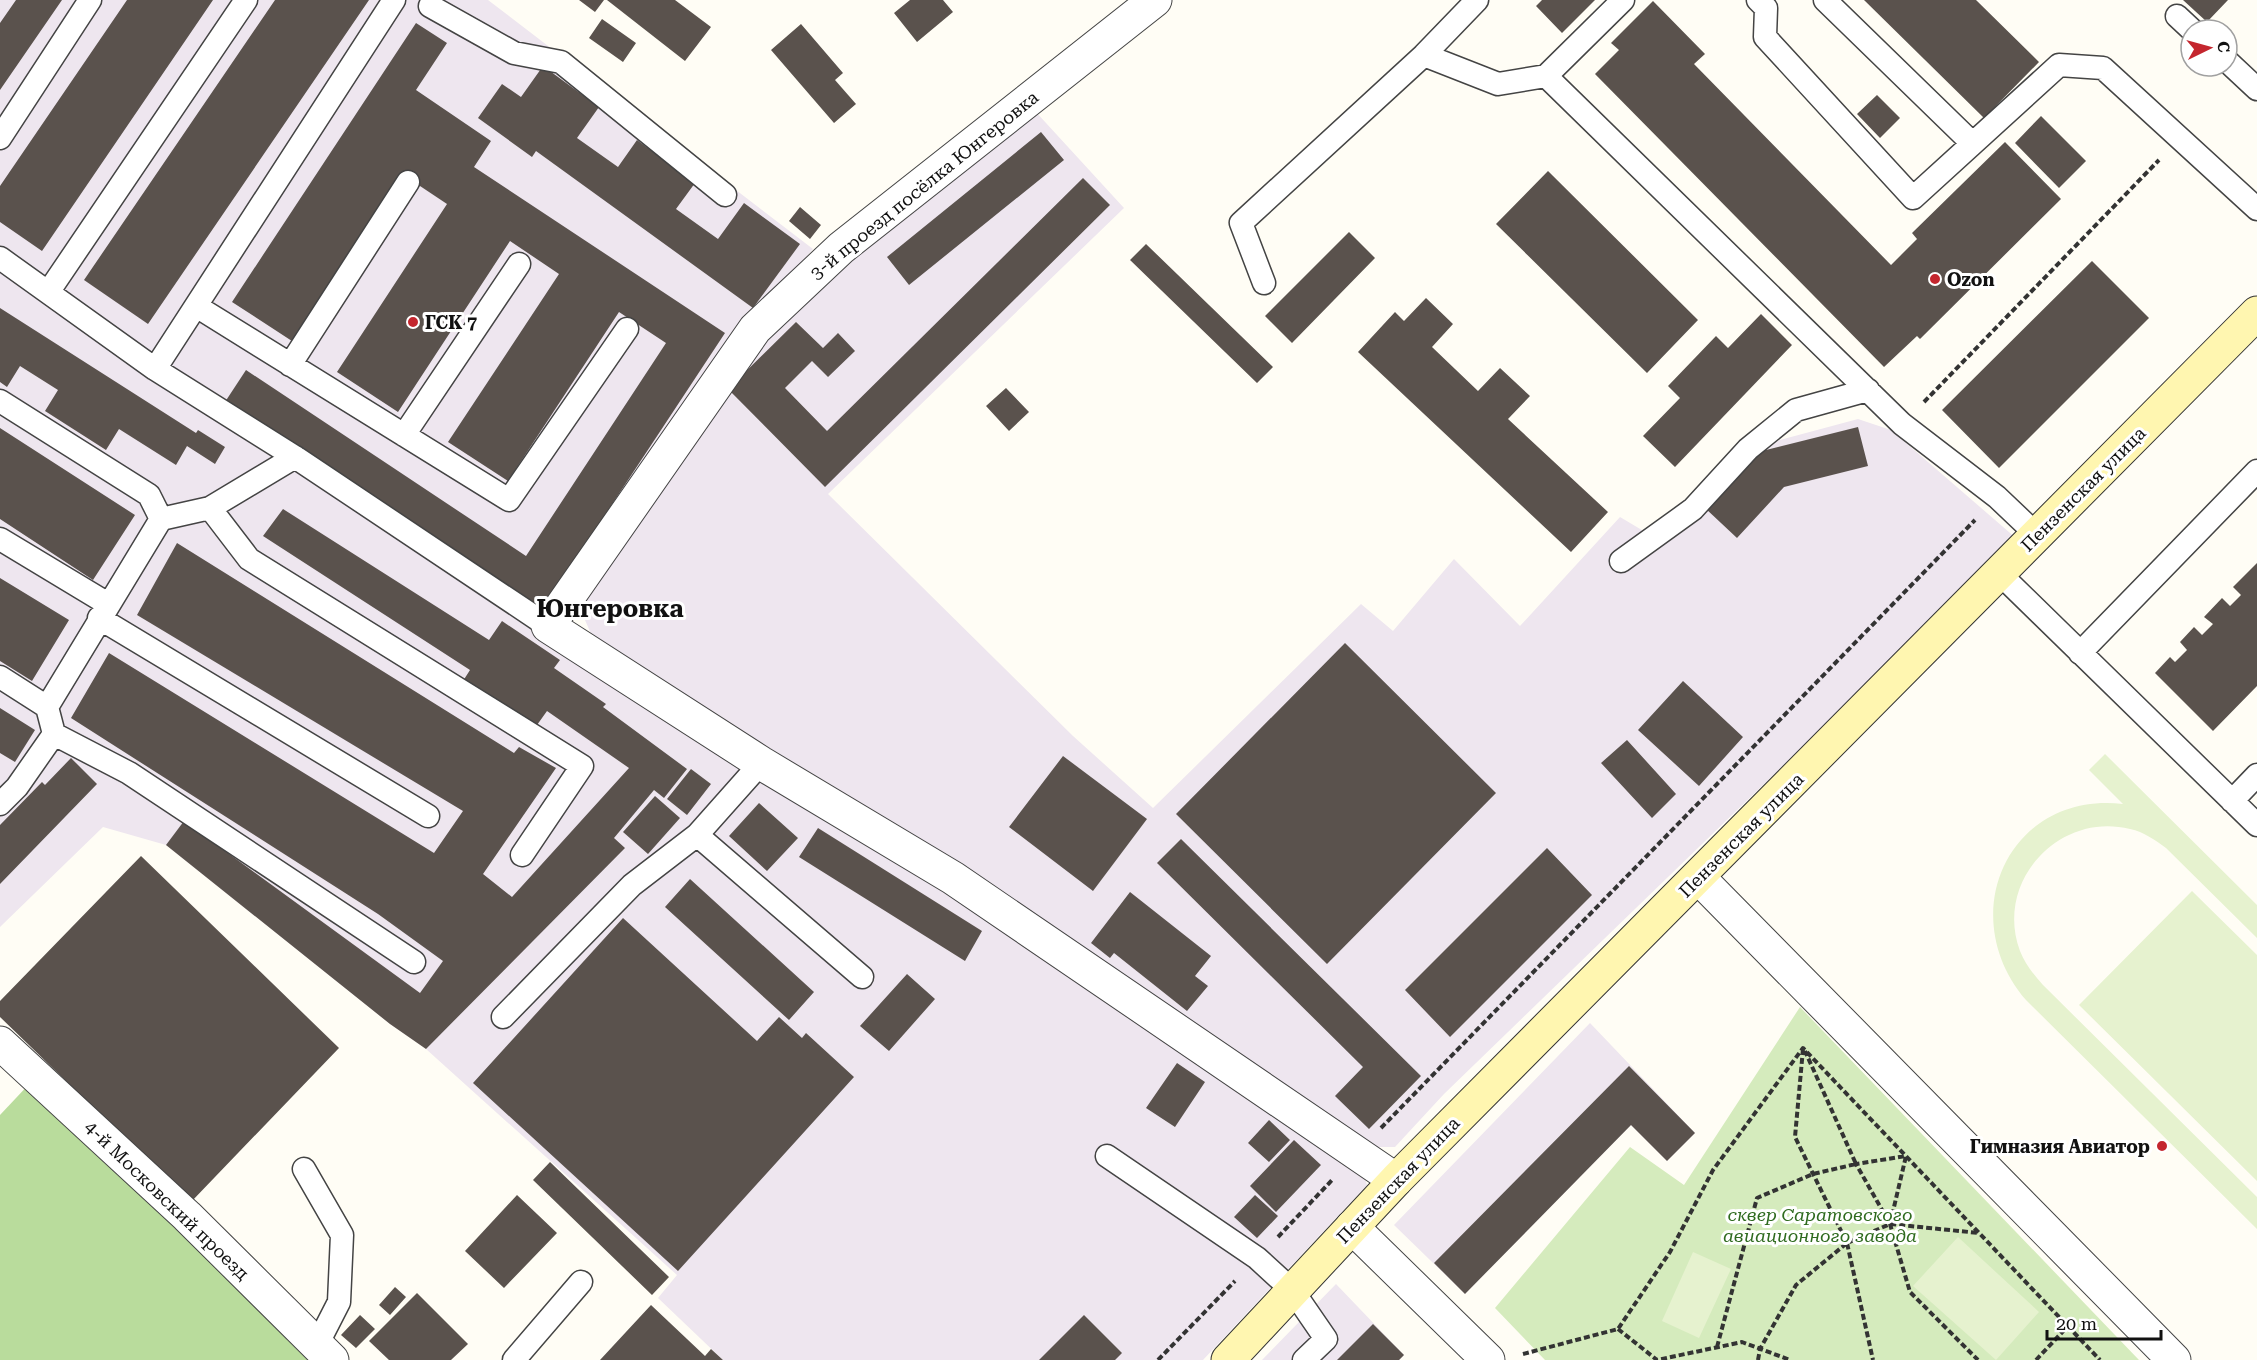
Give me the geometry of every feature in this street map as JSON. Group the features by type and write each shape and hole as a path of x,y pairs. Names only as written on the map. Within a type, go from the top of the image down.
{"street":[{"name":"3-й проезд посёлка Юнгеровка","path":"548,626 755,329 841,248 1155,0"},
{"name":"Пензенская улица","path":"1228,1360 1396,1180 1699,878 2257,313"},
{"path":"548,626 761,763 953,878 1396,1180"},
{"path":"1699,878 2174,1360"},
{"name":"4-й Московский проезд","path":"0,1043 188,1216 324,1352"},
{"path":"1352,1227 1500,1359"}],"lane":[{"path":"0,138 90,0"},
{"path":"49,291 246,0"},
{"path":"155,369 394,0"},
{"path":"1264,283 1241,223 1424,55 1477,0"},
{"path":"1424,55 1498,84 1546,76 1623,0"},
{"path":"1825,0 1972,144"},
{"path":"428,2 514,53 561,62 725,195"},
{"path":"1766,3 1765,37 1913,198 2059,65 2103,68 2257,209"},
{"path":"2239,72 2257,88"},
{"path":"1546,76 1902,424 1997,497 2037,535"},
{"path":"290,365 408,182"},
{"path":"0,258 155,369 295,457 548,626"},
{"path":"404,435 519,264"},
{"path":"196,306 508,500 627,329"},
{"path":"1621,561 1692,509 1748,449 1796,410 1868,390"},
{"path":"0,401 149,495 161,519"},
{"path":"47,706 161,519 210,508 295,457"},
{"path":"2080,653 2257,471"},
{"path":"210,508 249,559 582,766 522,855"},
{"path":"0,539 104,611 428,816"},
{"path":"1999,573 2257,825"},
{"path":"0,677 47,706 54,734 129,773 414,962"},
{"path":"0,804 8,781 54,734"},
{"path":"503,1017 632,885 697,835 761,763"},
{"path":"2232,801 2257,775"},
{"path":"697,835 862,977"},
{"path":"1107,1156 1257,1258 1293,1291 1326,1339 1304,1360"},
{"path":"304,1169 342,1235 339,1302 324,1352"},
{"path":"514,1360 582,1282"}],"path":[{"path":"1902,424 2180,138"},
{"path":"1158,1360 1997,497"},
{"path":"1803,1048 2100,1360"},
{"path":"1803,1048 1856,1164 1890,1224 1910,1292 1978,1360"},
{"path":"1803,1048 1795,1137 1847,1243 1873,1360"},
{"path":"1500,1359 1618,1329 1670,1252 1713,1170 1803,1048"},
{"path":"1717,1347 1757,1198 1814,1174 1906,1156"},
{"path":"1890,1224 1906,1156"},
{"path":"1758,1360 1760,1349 1796,1285 1847,1243 1890,1224 1979,1233"},
{"path":"2036,1360 2068,1326"},
{"path":"1618,1329 1657,1360 1742,1342 1790,1360"}],"shaded area":[{"path":"0,0 488,0 813,249 759,312 538,626 708,742 1006,932 1361,1167 1367,1185 1203,1360 723,1360 658,1298 677,1275 426,1049 390,1024 166,845 103,827 0,927"},
{"path":"1035,111 1124,208 828,494 1073,736 1153,808 1361,604 1393,631 1454,559 1520,626 1620,517 1662,542 1765,444 1858,419 1891,430 2017,539 1444,1094 1395,1147 1373,1147 595,643 585,620 586,595 776,326 836,267"},
{"path":"1590,1023 1695,1133 1667,1161 1631,1125 1465,1294 1394,1225"},
{"path":"1336,1284 1404,1355 1399,1360 1262,1360"}],"green space":[{"path":"2105,754 2257,905 2257,938 2166,848 2135,830 2104,826 2079,831 2057,841 2039,857 2025,877 2016,900 2014,925 2020,951 2030,969 2043,985 2257,1197 2257,1229 2026,1000 2005,967 1994,932 1995,897 2004,865 2023,838 2049,817 2083,805 2123,804 2089,770"},
{"path":"2192,891 2257,955 2257,1181 2079,1005"},
{"name":"сквер Саратовского авиационного завода","path":"1800,1007 2139,1360 1545,1360 1495,1308 1630,1147 1684,1185"},
{"path":"32,1081 315,1360 0,1360 0,1115"},
{"path":"1958,1237 2039,1312 1996,1360 1913,1286"},
{"path":"1693,1252 1731,1269 1699,1338 1662,1321"}],"building":[{"path":"16,0 62,0 0,90 0,23"},
{"path":"127,0 213,0 42,251 0,222 0,186"},
{"path":"275,0 369,0 148,324 84,280"},
{"path":"579,0 604,0 595,12"},
{"path":"607,0 675,0 711,27 685,61"},
{"path":"910,0 943,0 953,12 917,42 894,13"},
{"path":"1542,0 1595,0 1562,33 1536,6"},
{"path":"1864,0 1976,0 2039,62 1984,118"},
{"path":"2183,0 2228,0 2211,18 2203,18"},
{"path":"1653,1 1705,54 1694,64 1891,265 1917,239 1912,233 2005,142 2061,199 1920,339 1917,336 1884,367 1595,74 1619,50 1611,43"},
{"path":"602,19 636,43 623,62 589,38"},
{"name":"ГСК 7","path":"416,23 447,43 416,90 491,141 474,167 725,333 541,612 225,402 246,370 526,556 666,343 619,312 508,481 448,442 559,274 510,241 398,412 337,372 447,204 405,176 295,343 232,302"},
{"path":"801,24 843,73 835,80 856,104 834,123 771,50"},
{"path":"543,66 599,107 577,138 618,167 637,140 695,183 676,209 718,239 744,203 800,244 753,308 536,151 532,157 478,118 502,84 521,97"},
{"path":"1877,95 1900,118 1880,138 1857,114"},
{"path":"2041,116 2086,161 2059,188 2015,143"},
{"path":"1041,132 1064,160 909,285 887,257"},
{"path":"1548,171 1698,320 1647,373 1496,224"},
{"path":"1083,178 1110,205 825,487 728,389 796,322 823,348 838,333 855,351 828,377 812,361 785,388 827,431"},
{"path":"800,207 821,225 810,239 789,221"},
{"path":"1349,232 1375,258 1292,343 1265,316"},
{"path":"1146,244 1273,367 1257,383 1130,260"},
{"path":"2092,261 2149,318 1999,468 1942,410"},
{"path":"1426,298 1453,324 1432,347 1478,391 1500,368 1530,396 1508,419 1608,512 1571,552 1358,352 1395,312 1404,321"},
{"path":"0,308 196,433 198,430 225,447 215,464 187,446 176,465 119,429 106,450 45,411 58,390 20,366 7,387 0,382"},
{"path":"1761,314 1792,345 1675,467 1643,436 1680,398 1668,386 1716,336 1728,348"},
{"path":"1006,388 1029,412 1009,431 986,406"},
{"path":"1858,427 1868,466 1784,487 1737,538 1705,508 1758,452"},
{"path":"0,428 135,515 93,580 0,519"},
{"path":"283,509 489,640 502,621 560,660 554,668 606,704 603,707 687,769 664,798 654,790 614,838 625,848 426,1049 390,1024 166,845 184,821 420,993 443,961 378,914 71,718 109,653 434,853 463,811 137,615 177,543 514,753 519,747 556,768 483,874 512,897 629,768 547,711 537,725 520,714 518,717 463,681 470,670 263,536"},
{"path":"2257,563 2257,686 2213,731 2155,673 2170,657 2175,662 2187,650 2180,642 2194,627 2202,635 2213,624 2204,617 2222,598 2230,606 2241,595 2233,587"},
{"path":"0,578 69,620 32,681 0,661"},
{"path":"1345,643 1496,793 1327,964 1176,814"},
{"path":"1683,681 1743,737 1699,786 1638,730"},
{"path":"0,708 35,730 15,762 0,753"},
{"path":"1627,740 1676,794 1652,818 1601,763"},
{"path":"1063,756 1147,819 1093,891 1009,827"},
{"path":"71,758 97,784 0,884 0,825 42,782 45,785"},
{"path":"691,769 711,784 687,815 667,799"},
{"path":"655,796 680,818 648,854 623,832"},
{"path":"759,803 798,838 767,871 729,836"},
{"path":"818,828 982,931 965,961 799,857"},
{"path":"1181,839 1421,1076 1369,1129 1335,1096 1363,1067 1157,863"},
{"path":"1547,848 1592,895 1450,1037 1405,990"},
{"path":"141,856 339,1048 191,1202 0,1017 0,1001"},
{"path":"690,879 814,992 789,1020 665,907"},
{"path":"1130,892 1211,956 1195,976 1208,986 1187,1011 1114,953 1110,958 1091,943"},
{"path":"623,918 757,1041 779,1017 802,1038 806,1033 854,1077 678,1271 473,1083"},
{"path":"907,974 935,999 889,1051 860,1026"},
{"path":"1177,1063 1205,1082 1175,1127 1146,1108"},
{"path":"1629,1066 1695,1133 1667,1161 1631,1125 1465,1294 1434,1263"},
{"path":"1269,1120 1290,1140 1269,1162 1248,1143"},
{"path":"1294,1140 1321,1165 1276,1212 1250,1186"},
{"path":"550,1162 669,1277 652,1295 533,1180"},
{"path":"517,1195 557,1233 504,1288 465,1251"},
{"path":"1255,1195 1278,1216 1257,1238 1234,1217"},
{"path":"395,1287 406,1297 390,1315 379,1305"},
{"path":"417,1293 468,1344 451,1360 389,1360 369,1341"},
{"path":"651,1305 705,1356 711,1349 723,1360 600,1360"},
{"path":"360,1315 375,1329 356,1348 341,1335"},
{"path":"1084,1315 1122,1353 1115,1360 1039,1360"},
{"path":"1373,1324 1404,1355 1399,1360 1337,1360"}],"place":[{"name":"Ozon","path":"1935,279"},
{"name":"ГСК 7","path":"413,322"},
{"name":"Гимназия Авиатор","path":"2162,1146"}],"district":[{"name":"Юнгеровка","path":"610,609"}]}
